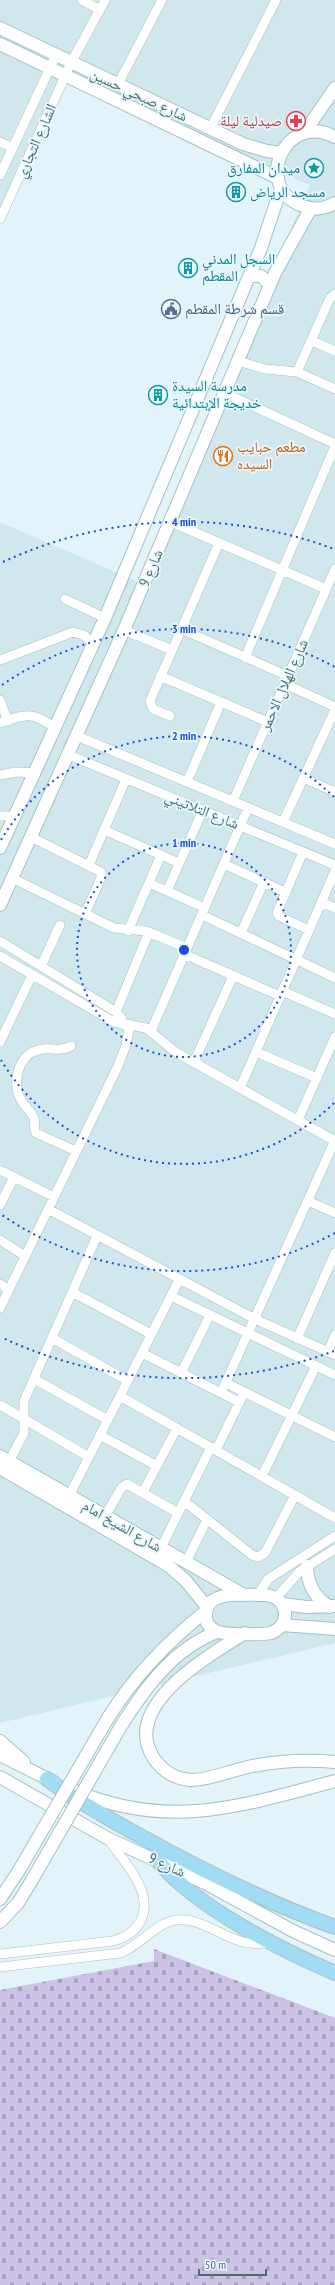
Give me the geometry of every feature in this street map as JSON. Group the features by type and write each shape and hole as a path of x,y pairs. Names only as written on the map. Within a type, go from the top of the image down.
{"main road":[{"name":"شارع صبحي حسين","path":"0,28 117,86 210,129 254,148 281,152"},
{"name":"شارع صبحي حسين","path":"0,44 279,183"},
{"path":"304,133 335,88"},
{"path":"335,137 317,131 304,133 293,138 281,152 277,165 279,183 294,202 311,208 322,208 335,203"},
{"name":"شارع 9","path":"0,848 105,618 266,238 279,183"},
{"name":"شارع 9","path":"0,905 69,755 124,630 286,249 311,208"},
{"path":"249,276 261,276 270,285"},
{"name":"شارع الشيخ امام","path":"3,1461 105,1516 244,1595"},
{"name":"شارع الشيخ امام","path":"3,1461 169,1566 194,1589 206,1609 208,1623 217,1632"},
{"path":"308,1566 308,1578 312,1590 320,1600 333,1606"},
{"path":"0,1899 18,1872 108,1718 127,1689 148,1663 206,1609 212,1600 220,1596 258,1595 280,1601 333,1606"},
{"path":"0,1922 18,1903 121,1726 140,1697 174,1658 198,1640 217,1632 271,1633 282,1625 285,1617 280,1601"},
{"path":"282,1625 335,1630"},
{"path":"245,1633 188,1671 166,1692 153,1711 148,1725 147,1740 156,1762 174,1776 197,1780 276,1762 305,1760 335,1762"},
{"path":"0,1741 33,1772"},
{"path":"0,1755 47,1779 105,1803 136,1810 167,1813 213,1810 335,1781"},
{"name":"شارع 9","path":"0,1777 107,1838 205,1883 293,1931 335,1950"},
{"path":"47,1779 94,1811 204,1871 255,1895 335,1927"},
{"path":"159,1862 190,1893 272,1942 335,1973"}],"street":[{"path":"82,0 100,10"},
{"name":"الشارع التجاري","path":"0,219 71,63 105,0"},
{"path":"117,86 162,0"},
{"path":"210,129 276,0"},
{"name":"الشارع التجاري","path":"0,175 56,55"},
{"path":"0,142 13,148"},
{"path":"297,372 330,298 335,294"},
{"path":"312,341 335,351"},
{"path":"238,361 265,369 297,372 335,389"},
{"path":"225,393 335,445 245,658"},
{"path":"171,522 282,570 330,584"},
{"path":"170,716 153,709 149,703 219,543"},
{"name":"شارع الهلال الاحمر","path":"233,801 330,584 335,569"},
{"path":"65,599 105,618"},
{"path":"181,629 245,658 287,680 335,709 304,778 282,822"},
{"path":"124,630 172,650"},
{"path":"0,660 73,632 84,635 93,644"},
{"path":"160,676 268,722"},
{"path":"0,700 4,722 30,715 40,717 55,728"},
{"path":"187,782 221,702"},
{"name":"شارع التلاتيني","path":"77,736 335,844"},
{"name":"شارع التلاتيني","path":"69,755 335,865"},
{"path":"0,775 16,772 35,773"},
{"path":"304,778 335,792"},
{"path":"89,865 126,779"},
{"path":"151,1031 248,808"},
{"path":"167,891 203,810"},
{"path":"0,816 15,816"},
{"path":"104,830 179,864"},
{"path":"31,837 99,870 102,876 85,914"},
{"path":"303,852 277,914 309,930"},
{"path":"128,931 161,856"},
{"path":"224,864 285,892"},
{"path":"240,1088 335,871"},
{"path":"12,878 114,928 128,931 149,932 233,976 335,1014"},
{"path":"241,934 264,882"},
{"path":"149,883 167,891 241,934 296,960 334,974"},
{"path":"321,902 335,908"},
{"path":"41,966 60,925"},
{"path":"116,1012 149,932"},
{"path":"0,941 116,1012 127,1024"},
{"path":"0,956 114,1022 151,1031 172,1050 335,1140 331,1161 308,1201 221,1393"},
{"path":"0,1042 32,975"},
{"path":"194,1062 233,976"},
{"path":"0,1308 122,1056 127,1024"},
{"path":"298,1120 317,1078 331,1055 334,1040"},
{"path":"71,1046 60,1050 43,1049 29,1054 18,1070 17,1085 21,1100 34,1118 36,1133 76,1152"},
{"path":"256,1052 317,1078"},
{"path":"0,1170 54,1197"},
{"path":"0,1205 14,1177"},
{"path":"308,1201 335,1213"},
{"path":"48,1209 96,1236 255,1319 331,1354 335,1335"},
{"path":"3,1461 22,1438 24,1428 24,1402 96,1236"},
{"path":"0,1240 25,1256"},
{"path":"297,1338 332,1266 335,1253"},
{"path":"69,1496 179,1280"},
{"path":"0,1284 9,1290"},
{"path":"72,1292 151,1334"},
{"path":"171,1296 335,1375"},
{"path":"182,1373 210,1315"},
{"path":"52,1338 128,1381"},
{"path":"142,1354 240,1402"},
{"path":"262,1476 316,1366"},
{"path":"34,1379 108,1420"},
{"path":"226,1383 292,1416 334,1433"},
{"path":"161,1548 184,1501 240,1402 244,1392"},
{"path":"120,1396 335,1518"},
{"path":"0,1406 89,1457"},
{"path":"143,1492 177,1428"},
{"path":"100,1435 157,1466"},
{"path":"105,1516 123,1485 129,1484 178,1513"},
{"path":"184,1501 252,1556 260,1557 265,1553 295,1495"},
{"path":"186,1562 207,1520"},
{"path":"258,1595 268,1579 335,1536"},
{"path":"280,1601 294,1577 308,1566 335,1550"},
{"path":"0,1954 113,1941 125,1937 135,1929 144,1913 143,1894 138,1883 107,1838"},
{"path":"0,1968 120,1953 138,1945 162,1925 179,1920 196,1923 239,1942 252,1944 272,1942"}],"shaded area":[{"path":"0,0 335,0 335,1643 0,1723 0,522 138,582 310,185 268,167 67,69 0,214"}],"green space":[{"path":"154,1949 335,2018 335,2285 0,2285 0,1990 154,1961"}],"place":[{"name":"صيدلية ليلة","path":"296,121"},
{"name":"ميدان المفارق","path":"314,168"},
{"name":"مسجد الرياض","path":"236,192"},
{"name":"السجل المدني المقطم","path":"188,268"},
{"name":"قسم شرطة المقطم","path":"171,309"},
{"name":"مدرسة السيدة خديجة الإبتدائية","path":"158,395"},
{"name":"مطعم حبايب السيده","path":"223,456"}]}
